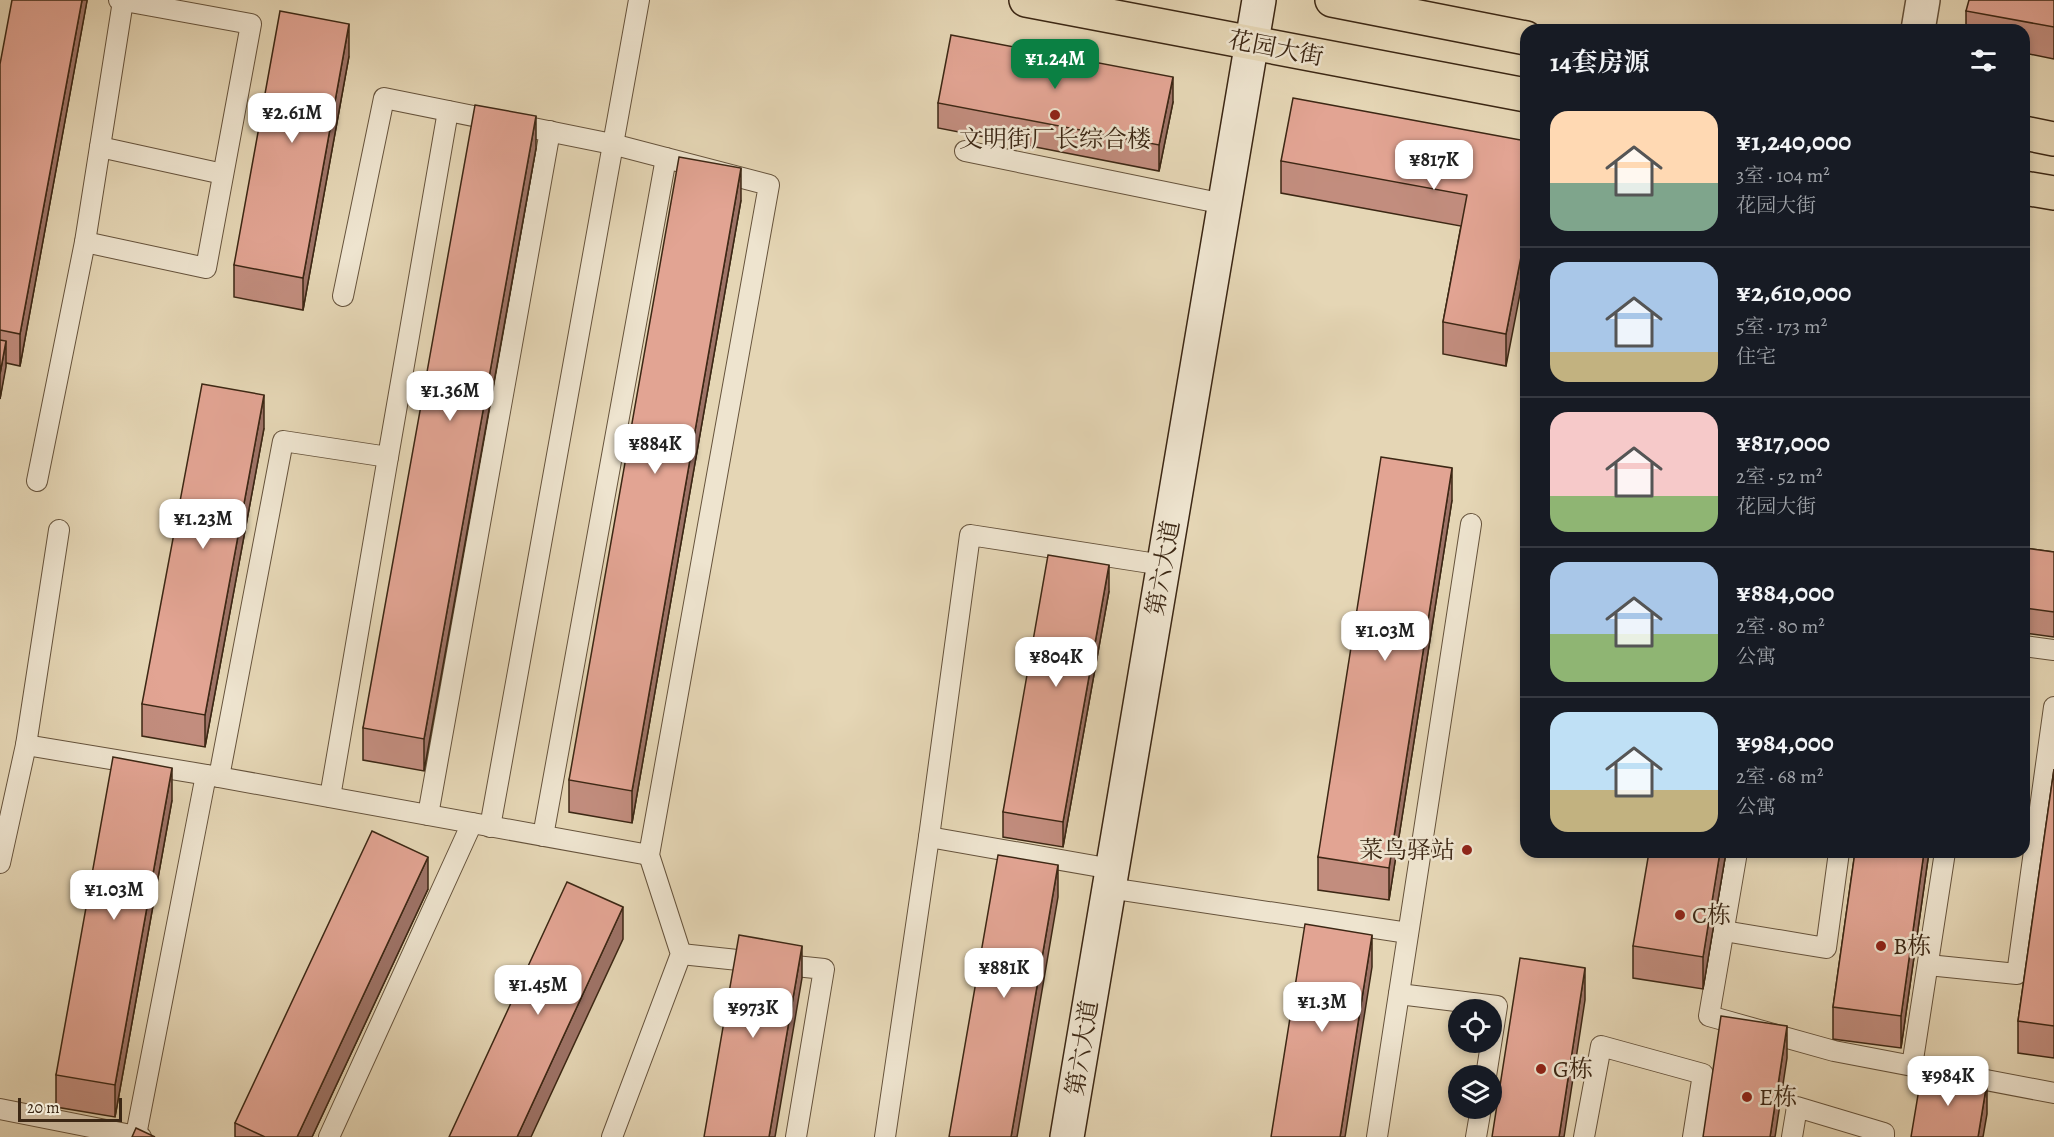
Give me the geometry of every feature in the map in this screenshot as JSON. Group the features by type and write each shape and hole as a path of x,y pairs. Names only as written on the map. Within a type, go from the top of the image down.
{"main road":[{"name":"花园大街","path":"1026,0 1520,94"},
{"path":"1332,0 1520,37"},
{"path":"2030,134 2054,139"},
{"path":"2030,189 2054,194"}],"street":[{"name":"第六大道","path":"1067,1137 1259,0"},
{"path":"1919,24 1923,0"}],"lane":[{"path":"37,480 85,242 121,0 251,24 206,268 85,242"},
{"path":"329,1137 482,825 639,0"},
{"path":"343,297 384,98 612,144 769,185 650,855 681,954 612,1137"},
{"path":"330,797 448,111"},
{"path":"428,815 550,131"},
{"path":"100,147 223,174"},
{"path":"965,151 1224,204"},
{"path":"543,836 666,158"},
{"path":"0,1109 138,1136 283,441 388,457"},
{"path":"1377,1137 1471,524"},
{"path":"0,863 26,745 59,530"},
{"path":"885,1137 970,535 1163,564"},
{"path":"2030,647 2054,650"},
{"path":"1928,965 2017,974 2054,707"},
{"path":"26,745 213,776 650,855"},
{"path":"929,837 1111,879 1408,933"},
{"path":"1736,858 1709,1016 1834,1051 2054,1094"},
{"path":"1724,931 1826,948 1838,858"},
{"path":"1912,1066 1944,858"},
{"path":"681,954 824,969 796,1137"},
{"path":"1399,994 1497,1006 1488,1065"},
{"path":"1584,1137 1601,1046 1703,1074 1693,1137"},
{"path":"1792,1137 1797,1107 1884,1133 1884,1137"},
{"path":"1476,1137 1479,1119"}],"building":[{"path":"12,0 82,0 20,334 0,330 0,64"},
{"path":"1969,0 2054,0 2054,27 1966,11"},
{"path":"280,11 349,24 303,278 234,265"},
{"name":"文明街厂长综合楼","path":"951,35 1173,77 1159,145 938,103"},
{"path":"1293,98 1520,140 1520,262 1506,334 1443,322 1467,195 1281,161"},
{"path":"475,105 536,116 424,739 363,728"},
{"path":"679,157 741,168 632,791 569,780"},
{"path":"0,340 6,341 0,374"},
{"path":"202,384 264,395 205,715 142,704"},
{"path":"1381,457 1452,468 1389,868 1318,857"},
{"path":"2030,549 2054,552 2054,612 2030,609"},
{"path":"1048,555 1109,565 1063,822 1003,812"},
{"path":"113,757 172,768 115,1085 56,1075"},
{"path":"2054,769 2054,1026 2018,1021"},
{"path":"372,831 428,857 297,1137 265,1137 235,1123"},
{"path":"998,855 1058,865 1011,1137 949,1137"},
{"name":"C栋","path":"1648,858 1719,858 1703,957 1633,946"},
{"name":"B栋","path":"1854,858 1923,858 1901,1016 1833,1007"},
{"path":"567,882 623,907 517,1137 449,1137"},
{"path":"1305,924 1372,935 1340,1137 1271,1137"},
{"path":"739,935 802,946 769,1137 704,1137"},
{"name":"G栋","path":"1520,958 1585,968 1559,1137 1492,1137 1495,1119 1502,1119 1502,1073"},
{"name":"E栋","path":"1721,1016 1787,1026 1770,1137 1703,1137"},
{"path":"1922,1071 1987,1082 1978,1137 1911,1137"},
{"path":"136,1128 155,1137 132,1137"}],"place":[{"name":"文明街厂长综合楼","path":"1055,115"},
{"name":"菜鸟驿站","path":"1467,850"},
{"name":"C栋","path":"1680,915"},
{"name":"B栋","path":"1881,946"},
{"name":"G栋","path":"1541,1069"},
{"name":"E栋","path":"1747,1097"}]}
